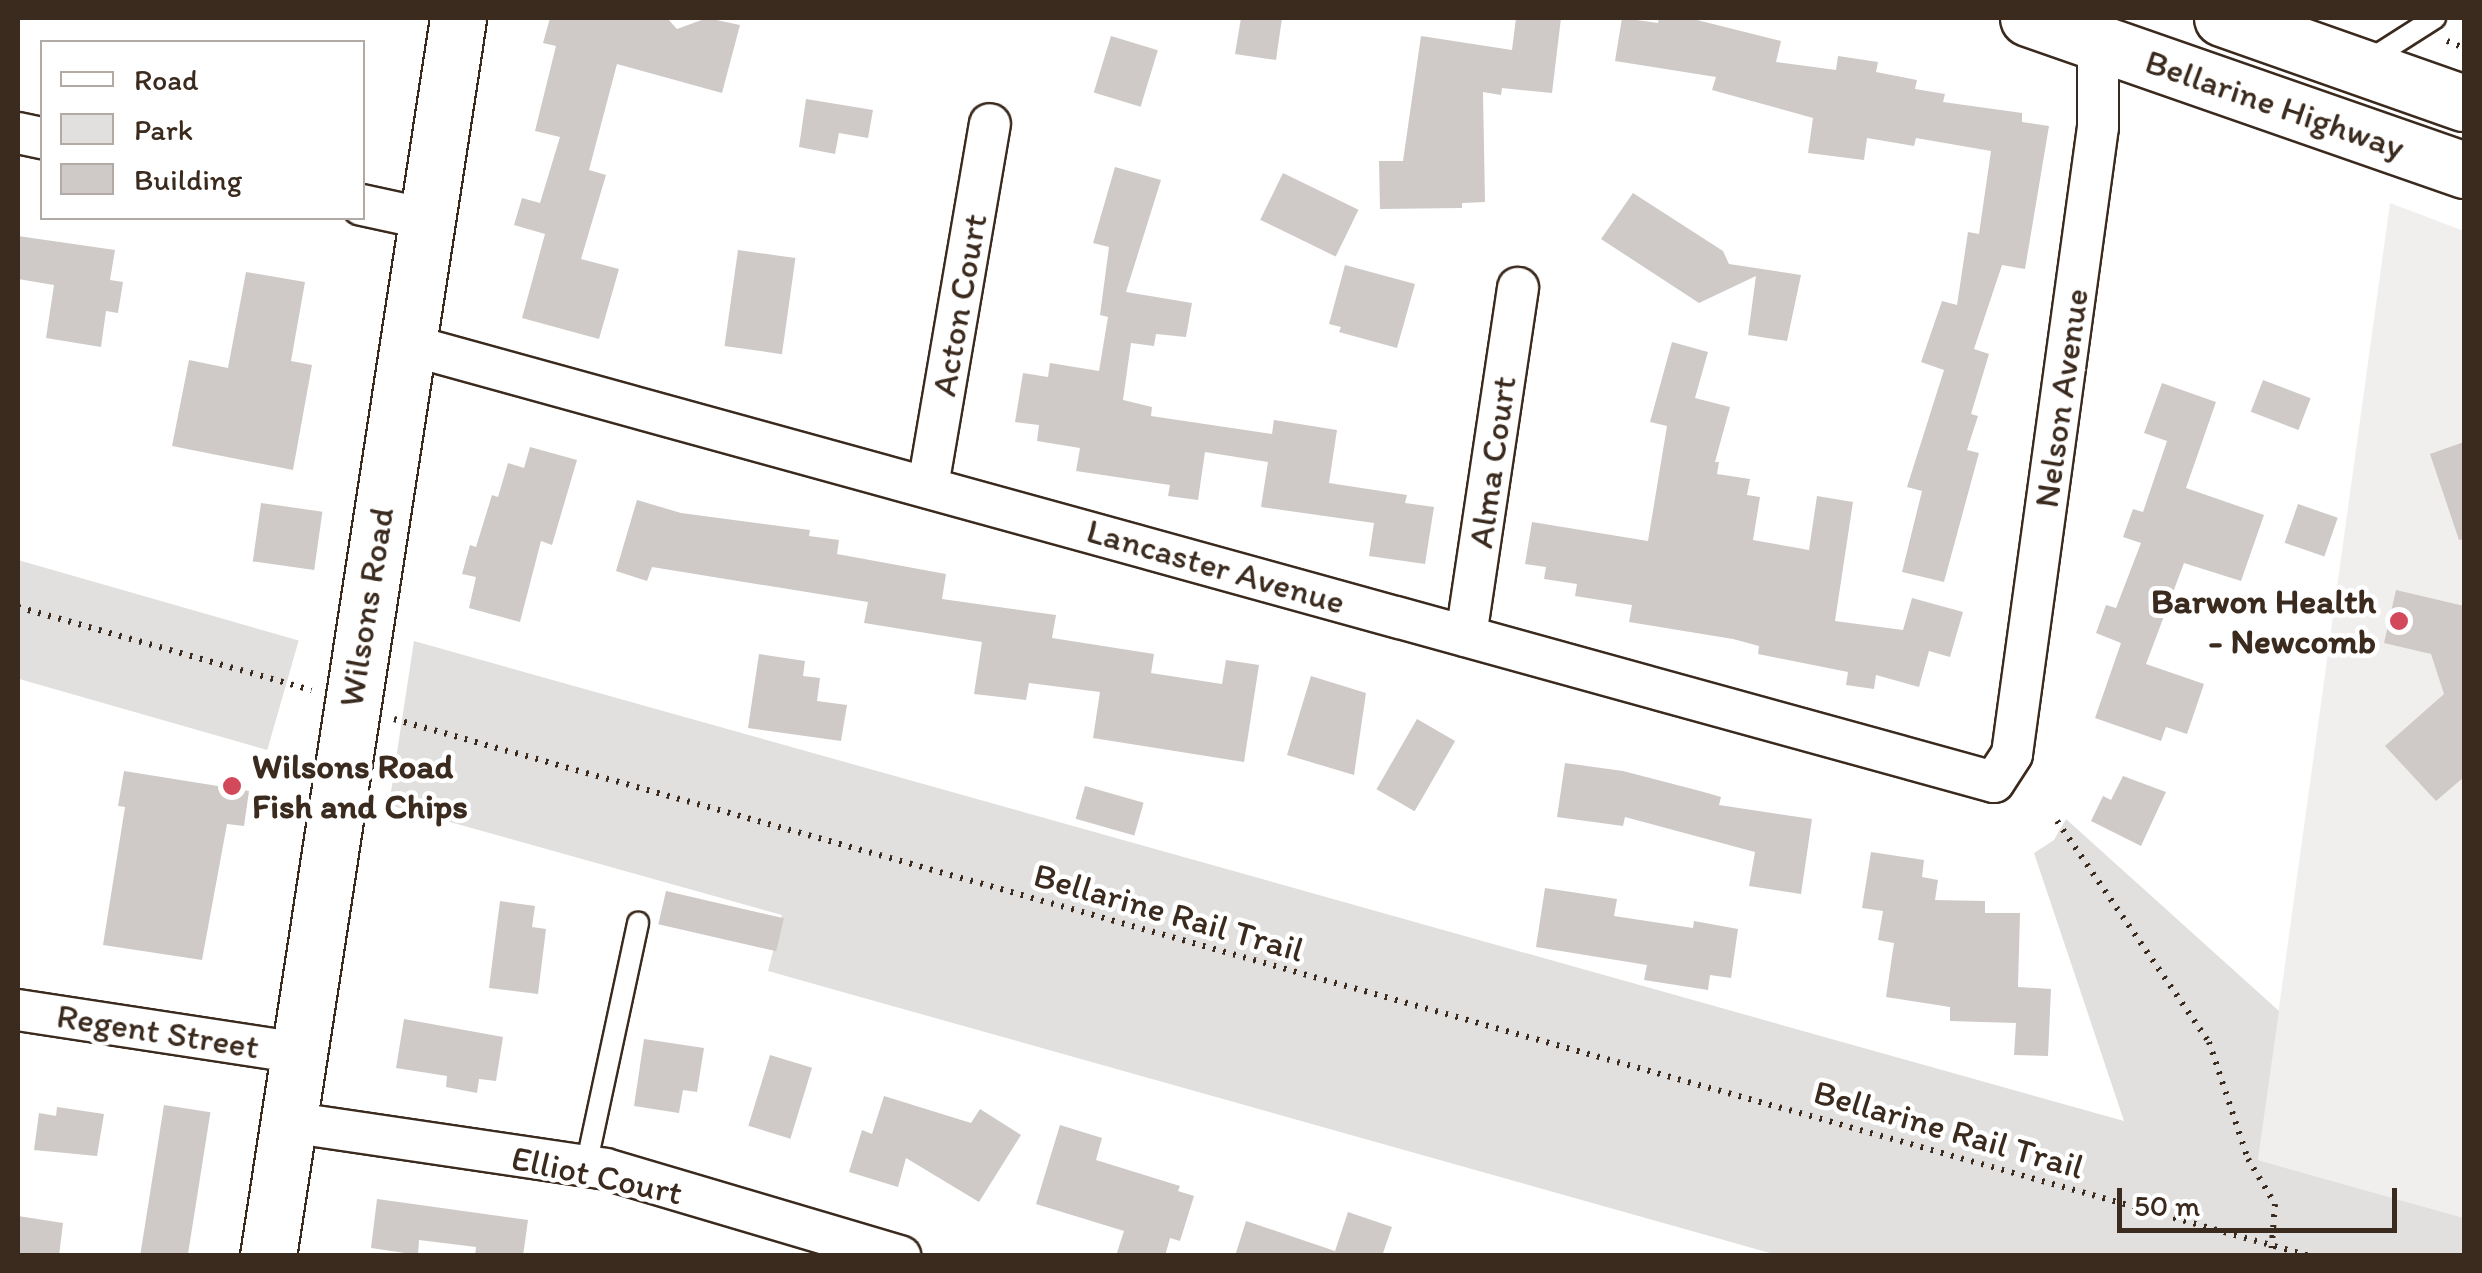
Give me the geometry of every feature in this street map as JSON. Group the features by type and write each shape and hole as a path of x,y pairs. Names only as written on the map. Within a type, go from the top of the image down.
{"main road":[{"name":"Wilsons Road","path":"268,1256 458,18"},
{"name":"Bellarine Highway","path":"2028,18 2464,170"},
{"name":"Bellarine Highway","path":"2222,18 2464,102"}],"street":[{"name":"Nelson Avenue","path":"2012,754 2098,127 2098,42"},
{"name":"Acton Court","path":"928,486 990,124"},
{"path":"365,207 426,219"},
{"name":"Alma Court","path":"1466,636 1518,288"},
{"name":"Lancaster Avenue","path":"406,344 1994,782 2012,754"},
{"name":"Regent Street","path":"18,1010 298,1053"},
{"name":"Elliot Court","path":"288,1122 586,1166 811,1243 900,1256"}],"lane":[{"path":"2360,66 2434,18"},
{"path":"586,1166 638,923"}],"path":[{"name":"Bellarine Rail Trail","path":"18,607 316,690 350,705 2310,1256"},
{"path":"2057,821 2209,1042 2248,1159 2275,1204 2271,1256"}],"shaded area":[{"name":"Barwon Health - Newcomb","path":"2390,203 2464,231 2464,1218 2258,1160"}],"green space":[{"path":"18,560 299,640 267,750 18,679"},
{"path":"414,641 2124,1121 2034,853 2054,840 2066,819 2279,1011 2258,1160 2464,1218 2464,1255 1777,1255 768,971 782,915 389,805"}],"building":[{"path":"550,18 667,18 677,29 707,18 740,25 722,93 617,64 589,170 606,175 581,259 619,269 599,339 522,318 545,234 514,225 522,198 540,203 560,137 535,131 556,46 543,43"},
{"path":"1241,18 1282,18 1276,60 1235,54"},
{"path":"1516,18 1561,18 1552,93 1502,88 1501,95 1483,92 1485,202 1462,203 1462,208 1380,209 1379,161 1403,161 1421,36 1512,50"},
{"path":"1622,18 1658,23 1659,18 1689,18 1781,41 1776,62 1836,70 1838,56 1878,62 1876,72 1917,80 1915,89 1945,94 1943,102 2022,113 2022,122 2049,126 2025,269 2002,265 1974,349 1989,354 1971,414 1978,416 1967,450 1979,453 1944,582 1902,572 1922,491 1907,487 1944,370 1921,362 1942,301 1957,305 1968,232 1979,234 1991,151 1916,138 1914,146 1867,138 1864,160 1808,153 1813,118 1712,90 1716,77 1615,61"},
{"path":"1111,36 1158,50 1141,107 1094,92"},
{"path":"806,99 873,110 868,138 839,133 835,154 799,147"},
{"path":"1115,167 1161,180 1126,292 1192,303 1186,337 1156,334 1154,346 1131,343 1123,400 1152,407 1151,416 1272,434 1274,420 1337,430 1329,483 1407,495 1405,503 1434,507 1425,564 1369,556 1374,523 1261,507 1268,462 1205,452 1198,500 1168,496 1170,485 1076,471 1080,448 1037,441 1039,425 1015,422 1023,373 1048,377 1050,363 1099,371 1108,317 1100,315 1109,247 1093,243"},
{"path":"1283,173 1358,210 1336,257 1260,220"},
{"path":"1633,193 1723,251 1729,264 1801,275 1787,341 1748,335 1756,276 1699,303 1601,239"},
{"path":"18,236 115,250 110,280 123,282 118,313 106,311 101,347 46,338 54,285 18,279"},
{"path":"738,250 795,258 782,354 725,346"},
{"path":"1345,265 1415,284 1397,348 1339,332 1341,327 1329,324"},
{"path":"246,272 305,282 291,361 312,365 293,470 172,446 189,360 228,368"},
{"path":"1672,342 1708,352 1695,398 1730,407 1715,462 1719,462 1717,474 1750,479 1747,495 1760,497 1753,540 1809,550 1817,496 1853,502 1835,621 1903,630 1912,598 1963,612 1950,657 1929,651 1919,687 1876,675 1874,689 1846,685 1848,672 1758,654 1759,646 1629,622 1632,605 1575,596 1577,584 1544,579 1546,567 1525,564 1532,522 1648,541 1667,426 1650,422"},
{"path":"2263,380 2311,398 2298,430 2251,412"},
{"path":"2162,383 2216,402 2186,488 2264,515 2241,581 2184,563 2146,664 2204,684 2187,734 2166,727 2161,741 2095,718 2121,643 2096,633 2106,605 2116,608 2141,543 2123,537 2133,509 2143,512 2167,441 2144,433"},
{"path":"2464,442 2464,539 2459,540 2430,454"},
{"path":"530,447 577,460 552,545 541,541 520,622 469,608 476,577 462,574 470,545 476,547 492,495 498,497 508,463 524,468"},
{"path":"637,500 681,513 810,530 809,536 839,540 837,554 946,574 942,599 1056,615 1052,638 1154,654 1151,673 1222,684 1226,660 1259,665 1244,762 1093,738 1100,692 1029,683 1026,700 974,694 982,642 864,623 868,602 652,567 647,581 616,571"},
{"path":"261,503 322,512 314,570 253,561"},
{"path":"2298,504 2338,518 2324,556 2285,543"},
{"path":"2396,590 2464,606 2464,777 2436,801 2385,746 2444,694 2431,654 2384,643"},
{"path":"759,654 805,661 803,676 820,678 817,701 847,705 841,741 748,728"},
{"path":"1311,676 1366,693 1354,775 1287,755"},
{"path":"1417,719 1455,741 1415,811 1376,789"},
{"path":"1565,763 1623,771 1700,791 1721,797 1719,805 1812,819 1801,894 1749,886 1755,852 1625,817 1623,826 1557,817"},
{"path":"124,771 249,791 244,826 227,824 202,960 103,945 125,807 118,806"},
{"path":"2123,776 2166,792 2141,846 2091,821 2103,796 2111,800"},
{"path":"1085,786 1144,803 1134,835 1076,819"},
{"path":"1871,852 1924,860 1922,877 1938,880 1935,900 1985,901 1985,913 2020,913 2018,987 2051,989 2048,1056 2014,1055 2016,1023 1950,1021 1950,1007 1886,997 1894,943 1878,940 1883,911 1862,908"},
{"path":"1545,888 1617,899 1614,916 1693,928 1694,921 1738,929 1731,978 1710,975 1708,990 1644,980 1647,965 1536,947"},
{"path":"666,891 784,918 776,951 658,924"},
{"path":"500,901 535,906 532,927 546,929 538,994 489,988"},
{"path":"404,1019 503,1037 496,1081 479,1079 477,1093 446,1087 447,1076 396,1068"},
{"path":"644,1039 704,1048 697,1092 683,1090 679,1113 634,1106"},
{"path":"770,1055 812,1068 790,1139 748,1126"},
{"path":"884,1096 971,1123 980,1109 1021,1135 979,1202 906,1158 898,1187 849,1172 862,1130 872,1134"},
{"path":"164,1105 210,1112 188,1256 140,1255"},
{"path":"57,1107 104,1114 97,1156 34,1150 39,1113 56,1116"},
{"path":"1060,1125 1102,1138 1096,1160 1180,1186 1178,1191 1194,1196 1180,1241 1170,1238 1165,1256 1116,1256 1124,1231 1036,1204"},
{"path":"377,1199 528,1220 523,1256 475,1256 476,1247 419,1240 418,1255 371,1248"},
{"path":"1348,1212 1392,1227 1382,1256 1235,1256 1246,1221 1335,1251"},
{"path":"18,1216 63,1223 59,1256 18,1256"}],"place":[{"name":"Barwon Health - Newcomb","path":"2399,621"},
{"name":"Wilsons Road Fish and Chips","path":"232,786"}]}
